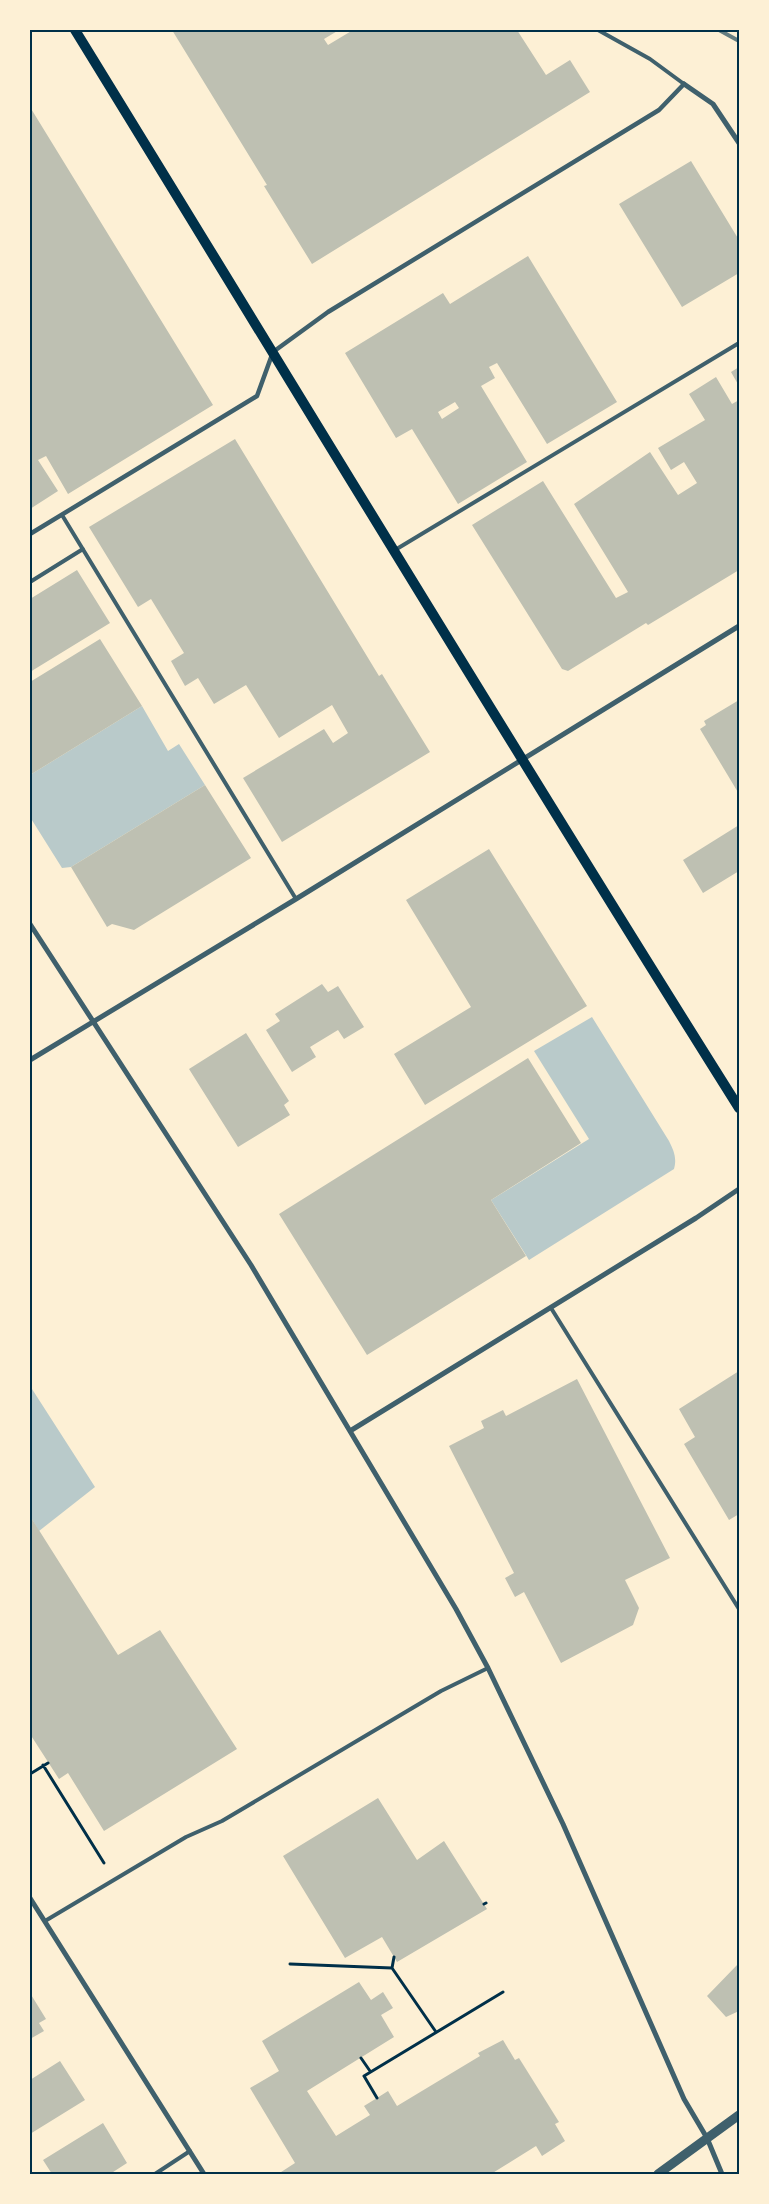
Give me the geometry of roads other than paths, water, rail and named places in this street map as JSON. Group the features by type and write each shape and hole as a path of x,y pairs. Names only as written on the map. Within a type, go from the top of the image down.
{"main road":[{"path":"75,30 521,760 739,1108"}],"street":[{"path":"30,534 257,396 273,352 328,312 659,110 684,84 713,104 739,143"},
{"path":"30,1060 296,899 739,626"},
{"path":"30,924 67,984 94,1021 251,1265 456,1609 488,1668 563,1824 684,2100 707,2138 722,2174"},
{"path":"350,1430 551,1308 739,1190"},
{"path":"30,1898 204,2174"},
{"path":"658,2174 739,2115"}],"lane":[{"path":"598,30 650,59 684,84"},
{"path":"393,552 739,343"},
{"path":"62,515 296,899"},
{"path":"30,582 83,549"},
{"path":"551,1308 739,1609"},
{"path":"45,1922 186,1837 222,1821 441,1691 488,1668"},
{"path":"156,2174 190,2151"}],"railway":[{"path":"719,30 739,41"}]}
